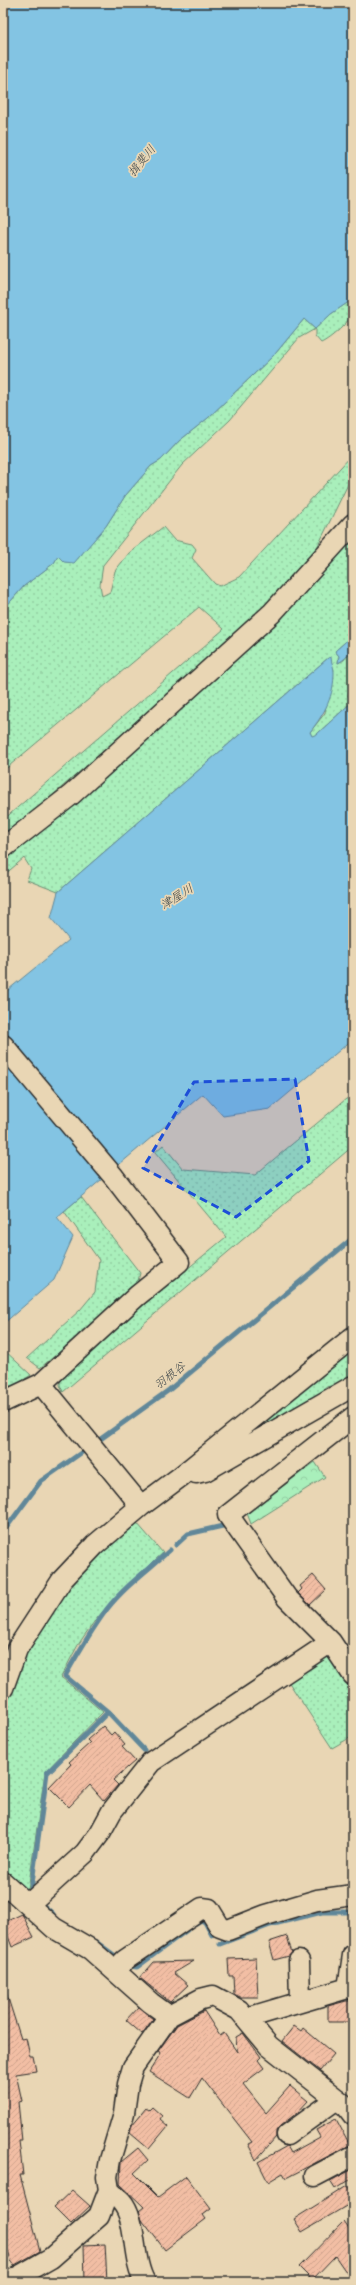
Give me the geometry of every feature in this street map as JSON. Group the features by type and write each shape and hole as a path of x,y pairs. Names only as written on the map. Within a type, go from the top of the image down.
{"street":[{"path":"3,848 71,795 272,613 353,524"},
{"path":"3,1045 114,1177 179,1262 137,1296 47,1391 3,1402"},
{"path":"180,1477 353,1337"},
{"path":"3,1688 17,1649 62,1580 135,1499 180,1477 205,1471 353,1386"},
{"path":"47,1391 135,1499"},
{"path":"353,1417 228,1515 287,1598 331,1642 353,1675"},
{"path":"29,1904 85,1853 100,1833 112,1811 151,1762 331,1642"},
{"path":"3,1882 54,1928 90,1949 151,2003 169,2016"},
{"path":"115,1970 125,1960 202,1908 209,1908 220,1927 228,1930 266,1915 317,1900 353,1895"},
{"path":"247,2018 300,2001 350,1988 353,1955"},
{"path":"299,1961 301,1980 300,2001"},
{"path":"9,2282 51,2258 99,2216 108,2190 107,2177 110,2160 124,2114 128,2084 133,2067 169,2016 201,1998 213,1996 239,2010 269,2046 347,2106 353,2115"},
{"path":"287,2135 337,2099"},
{"path":"315,2176 353,2156"},
{"path":"108,2190 121,2201 130,2219 138,2270 145,2282"}],"highlighted area":[{"path":"295,1079 309,1161 236,1217 143,1168 194,1082"}],"green space":[{"path":"353,299 353,310 351,316 335,334 321,343 315,336 315,329 331,314"},
{"path":"304,319 315,329 299,338 230,420 182,465 103,565 100,585 102,596 110,592 115,571 129,553 163,527 174,540 192,544 196,549 192,558 215,584 220,586 239,577 353,454 353,474 310,562 269,608 3,838 3,820 224,629 199,607 3,771 3,610 24,586 54,563 58,556 74,562 106,526 125,496 151,466 161,460 179,441 208,418 275,354"},
{"path":"353,532 353,635 335,651 339,656 338,663 344,660 353,647 353,665 350,670 353,676 353,687 348,696 353,701 312,737 310,732 325,713 331,663 328,658 58,892 27,880 31,869 24,858 3,876 3,858 74,800"},
{"path":"353,1098 353,1146 63,1392 60,1385 61,1373 226,1237 155,1152 163,1145 183,1169 255,1175 346,1099"},
{"path":"81,1197 140,1273 136,1289 40,1368 27,1358 80,1310 95,1292 99,1260 64,1211"},
{"path":"3,1349 31,1375 16,1385 3,1390"},
{"path":"353,1349 353,1381 334,1393 328,1386 293,1414 213,1463"},
{"path":"315,1462 325,1477 251,1524 247,1513"},
{"path":"137,1523 163,1553 121,1592 102,1613 81,1641 61,1677 103,1712 45,1772 28,1890 24,1893 6,1876 3,1825 3,1716 10,1691 26,1651 69,1586 103,1551"},
{"path":"331,1651 353,1686 353,1736 332,1748 286,1678"}],"water":[{"name":"揖斐川","path":"3,3 353,3 353,299 331,314 315,329 304,319 275,354 208,418 179,441 161,460 151,466 125,496 106,526 74,563 64,562 58,556 54,563 24,586 3,610"},
{"path":"353,635 350,652 342,661 338,663 339,656 335,651"},
{"name":"津屋川","path":"331,657 334,668 334,681 330,697 328,704 320,718 310,732 312,736 317,734 353,701 353,1039 270,1109 223,1116 203,1094 57,1217 73,1237 54,1280 3,1324 3,994 69,940 51,918 58,892"}],"building":[{"path":"313,1575 326,1590 310,1605 298,1593 302,1589 300,1586"},
{"path":"103,1726 111,1735 114,1732 125,1745 122,1747 135,1761 113,1780 118,1785 104,1801 90,1785 69,1807 49,1787 71,1764 69,1762 90,1743 87,1740"},
{"path":"22,1914 34,1937 12,1947 3,1923"},
{"path":"287,1936 292,1953 289,1956 274,1960 269,1942"},
{"path":"256,1958 258,1997 240,1997 234,1994 233,1976 229,1976 228,1959"},
{"path":"194,1961 174,1973 188,1985 170,2002 140,1978 154,1962"},
{"path":"3,1992 6,1992 21,2039 26,2038 30,2056 33,2056 36,2071 16,2074 22,2101 18,2102 22,2141 19,2141 23,2175 20,2175 40,2251 13,2266 5,2243 8,2242 5,2232 8,2231 3,2212"},
{"path":"346,2001 353,2001 353,2022 328,2022 328,2006"},
{"path":"138,2007 153,2019 142,2034 126,2020"},
{"path":"204,2011 220,2036 224,2033 237,2052 236,2037 243,2033 261,2057 258,2060 264,2068 243,2084 266,2113 290,2086 308,2101 297,2113 280,2126 276,2131 276,2137 256,2160 248,2144 252,2142 202,2078 190,2098 149,2072 161,2053 158,2051 177,2025"},
{"path":"294,2026 301,2031 303,2028 334,2054 320,2071 282,2041"},
{"path":"152,2107 162,2116 160,2119 168,2126 149,2149 130,2133 132,2125 146,2108 149,2110"},
{"path":"336,2119 350,2145 286,2178 283,2173 268,2182 258,2162 287,2146 291,2153 320,2137 316,2130"},
{"path":"138,2148 148,2160 134,2173 158,2197 186,2176 211,2209 203,2215 206,2219 165,2250 142,2220 139,2211 144,2207 120,2184 121,2162"},
{"path":"353,2169 353,2178 335,2189 330,2181"},
{"path":"347,2186 353,2195 353,2202 302,2232 294,2219"},
{"path":"72,2190 90,2206 71,2224 54,2207"},
{"path":"344,2221 353,2234 353,2282 335,2256 312,2280 299,2267"},
{"path":"105,2244 107,2282 85,2282 84,2245"}],"waterway":[{"name":"羽根谷","path":"95,1443 169,1390 353,1238"},
{"name":"羽根谷","path":"3,1532 41,1481 88,1448"},
{"path":"176,1545 188,1534 227,1525"},
{"path":"31,1890 47,1773 108,1712 65,1676 90,1633 107,1609 129,1585 170,1550"},
{"path":"108,1712 144,1750"},
{"path":"45,1907 53,1914"},
{"path":"220,1944 270,1925 322,1912 348,1912"},
{"path":"196,1923 201,1920 205,1922 212,1935"},
{"path":"130,1966 137,1967 187,1930"},
{"path":"96,1942 114,1955"}]}
